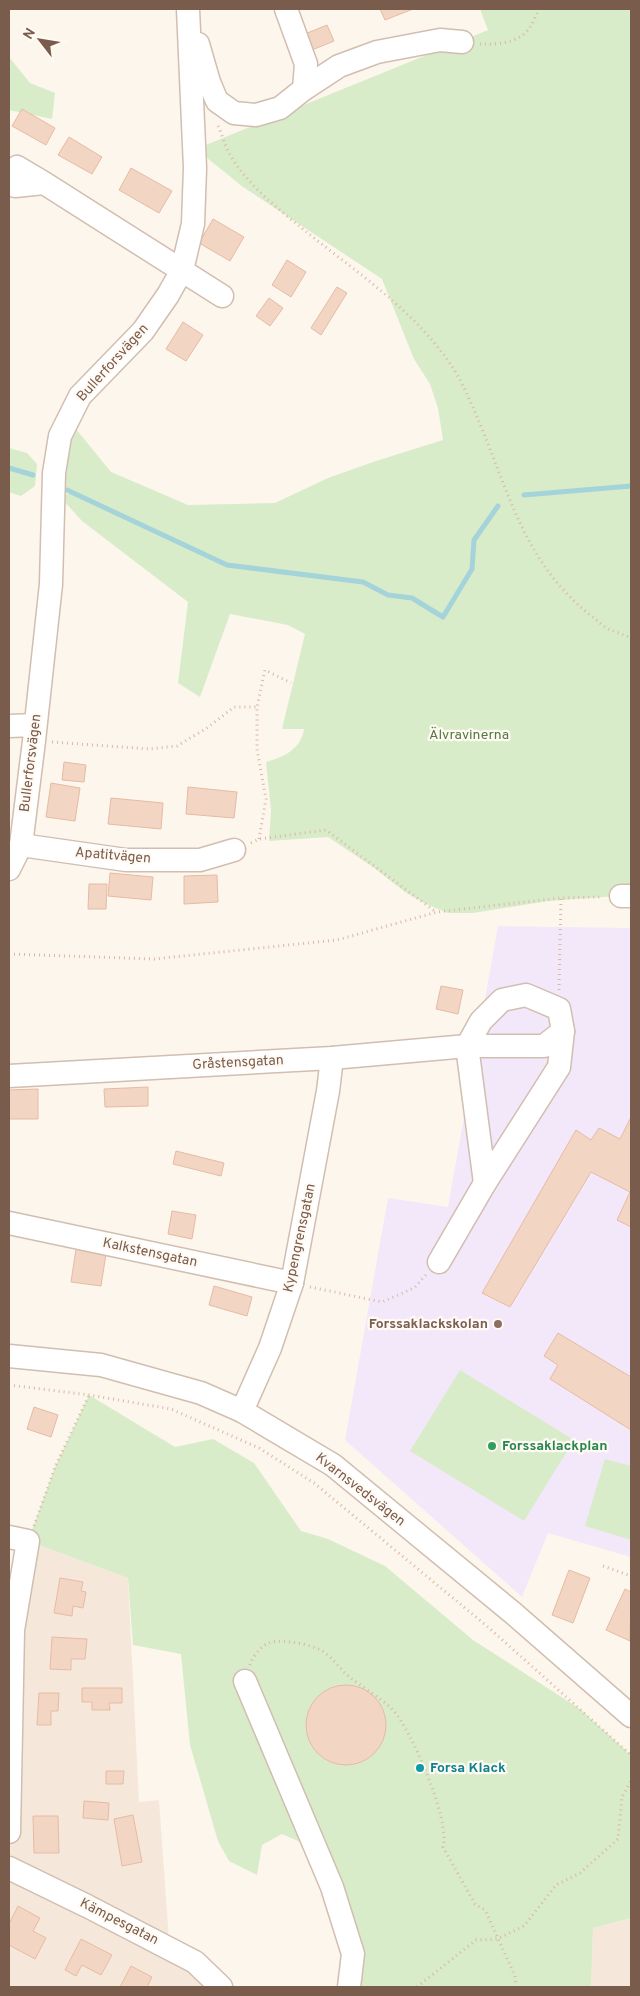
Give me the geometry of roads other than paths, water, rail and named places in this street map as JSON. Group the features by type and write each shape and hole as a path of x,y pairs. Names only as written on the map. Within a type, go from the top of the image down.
{"street":[{"path":"188,9 208,82 217,100 234,113 256,115 280,108 304,89 339,66 376,52 440,40 462,42"},
{"name":"Bullerforsvägen","path":"9,869 21,845 51,584 54,473 60,436 80,396 143,331 168,295 182,270 193,224 195,168 188,9"},
{"path":"286,9 306,64 304,89"},
{"path":"44,183 222,296"},
{"path":"9,726 34,733"},
{"name":"Apatitvägen","path":"21,845 126,860 200,860 234,850"},
{"path":"439,1262 485,1183 559,1067 563,1031 559,1008 526,995 502,1000 480,1021 467,1046 485,1183"},
{"name":"Gråstensgatan","path":"9,1076 332,1058 467,1046 544,1046 563,1031"},
{"name":"Kypengrensgatan","path":"242,1411 270,1348 292,1284 328,1091 332,1058"},
{"name":"Kalkstensgatan","path":"9,1223 292,1284"},
{"name":"Kvarnsvedsvägen","path":"9,1356 101,1365 201,1393 242,1411 333,1465 513,1613 631,1716"},
{"path":"9,1832 13,1630 18,1539"},
{"path":"245,1681 332,1887 353,1954 349,1987"},
{"name":"Kämpesgatan","path":"9,1868 88,1906 196,1962 221,1987"}],"waterway":[{"path":"9,468 33,475"},
{"path":"524,495 631,486"},
{"path":"67,490 227,565 363,582 388,595 412,598 443,617 472,569 474,540 498,506"}],"place":[{"name":"Forssaklackskolan","path":"498,1324"},
{"name":"Forssaklackplan","path":"492,1446"},
{"name":"Forsa Klack","path":"420,1768"}],"park label":[{"name":"Älvravinerna","path":"469,735"}]}
